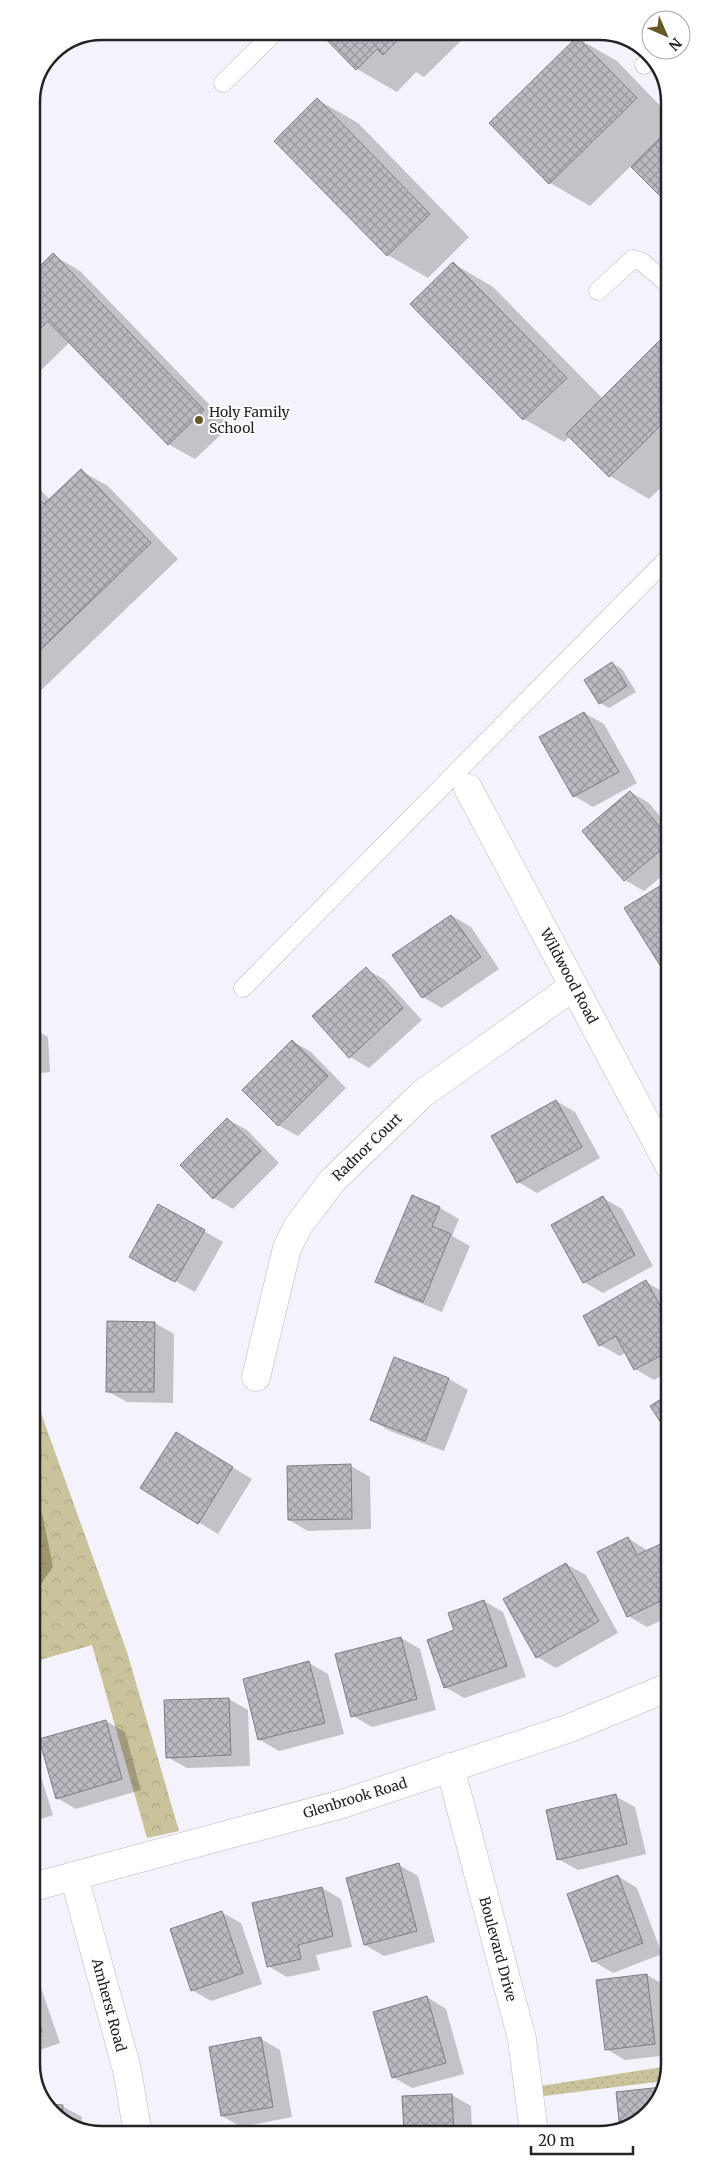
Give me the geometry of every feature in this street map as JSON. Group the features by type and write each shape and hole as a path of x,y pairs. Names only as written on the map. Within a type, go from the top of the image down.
{"street":[{"name":"Wildwood Road","path":"468,788 661,1150"},
{"name":"Radnor Court","path":"256,1377 287,1248 298,1226 332,1181 422,1094 574,986"},
{"name":"Glenbrook Road","path":"40,1885 342,1804 570,1728 661,1690"},
{"name":"Boulevard Drive","path":"450,1768 522,2038 533,2126"},
{"name":"Amherst Road","path":"74,1876 127,2070 137,2126"}],"lane":[{"path":"223,83 267,40"},
{"path":"598,291 633,259 642,262 661,278"},
{"path":"242,988 661,565"}],"green space":[{"path":"40,1410 127,1652 179,1831 147,1838 92,1645 40,1660"},
{"path":"661,2067 659,2082 536,2097 534,2087"}],"water":[{"path":"40,1509 43,1517 53,1567 40,1585"}],"building":[{"path":"327,40 398,40 383,55 377,49 356,70"},
{"path":"574,40 580,40 637,98 549,184 489,123"},
{"path":"317,98 430,214 387,256 274,141"},
{"path":"661,137 661,197 631,167"},
{"path":"53,253 204,410 168,445 48,321 40,329 40,266"},
{"path":"453,262 567,378 523,420 410,304"},
{"path":"661,339 661,425 609,477 566,434"},
{"path":"81,469 151,543 40,650 40,500 44,504"},
{"path":"612,662 627,686 599,704 584,680"},
{"path":"584,712 619,772 573,797 539,737"},
{"path":"630,791 661,829 661,850 624,881 582,831"},
{"path":"661,885 661,967 624,908"},
{"path":"451,915 481,957 422,998 392,955"},
{"path":"366,967 403,1008 349,1058 312,1016"},
{"path":"292,1040 328,1076 278,1126 242,1090"},
{"path":"556,1100 582,1147 517,1183 491,1136"},
{"path":"227,1118 261,1151 213,1199 180,1165"},
{"path":"412,1195 440,1207 432,1226 451,1234 423,1302 375,1282"},
{"path":"603,1196 635,1255 583,1283 551,1225"},
{"path":"158,1204 205,1230 175,1282 129,1257"},
{"path":"646,1280 661,1307 661,1355 634,1370 616,1336 599,1346 583,1316"},
{"path":"107,1321 155,1322 154,1392 106,1392"},
{"path":"394,1357 449,1378 425,1441 370,1420"},
{"path":"661,1399 661,1423 650,1406"},
{"path":"176,1432 233,1467 198,1524 140,1488"},
{"path":"351,1464 352,1519 288,1520 287,1466"},
{"path":"628,1537 637,1555 661,1544 661,1601 627,1617 597,1552"},
{"path":"566,1563 599,1621 536,1658 503,1599"},
{"path":"484,1600 507,1666 444,1688 427,1640 454,1630 448,1613"},
{"path":"401,1637 417,1699 351,1717 335,1654"},
{"path":"309,1661 325,1723 258,1740 243,1679"},
{"path":"229,1698 231,1755 166,1758 164,1700"},
{"path":"106,1720 122,1779 56,1799 40,1739"},
{"path":"616,1794 627,1844 557,1860 546,1810"},
{"path":"399,1863 417,1931 364,1945 346,1878"},
{"path":"618,1875 643,1943 592,1962 567,1894"},
{"path":"322,1887 333,1936 298,1945 301,1959 267,1967 252,1903"},
{"path":"222,1911 243,1973 191,1991 170,1929"},
{"path":"647,1974 655,2044 605,2050 596,1980"},
{"path":"427,1996 446,2063 392,2078 373,2012"},
{"path":"261,2037 273,2107 221,2116 209,2047"},
{"path":"656,2088 640,2111 619,2122 616,2092"},
{"path":"452,2094 454,2126 404,2126 402,2096"},
{"path":"55,2104 63,2105 63,2112"}],"place":[{"name":"Holy Family School","path":"199,420"}]}
